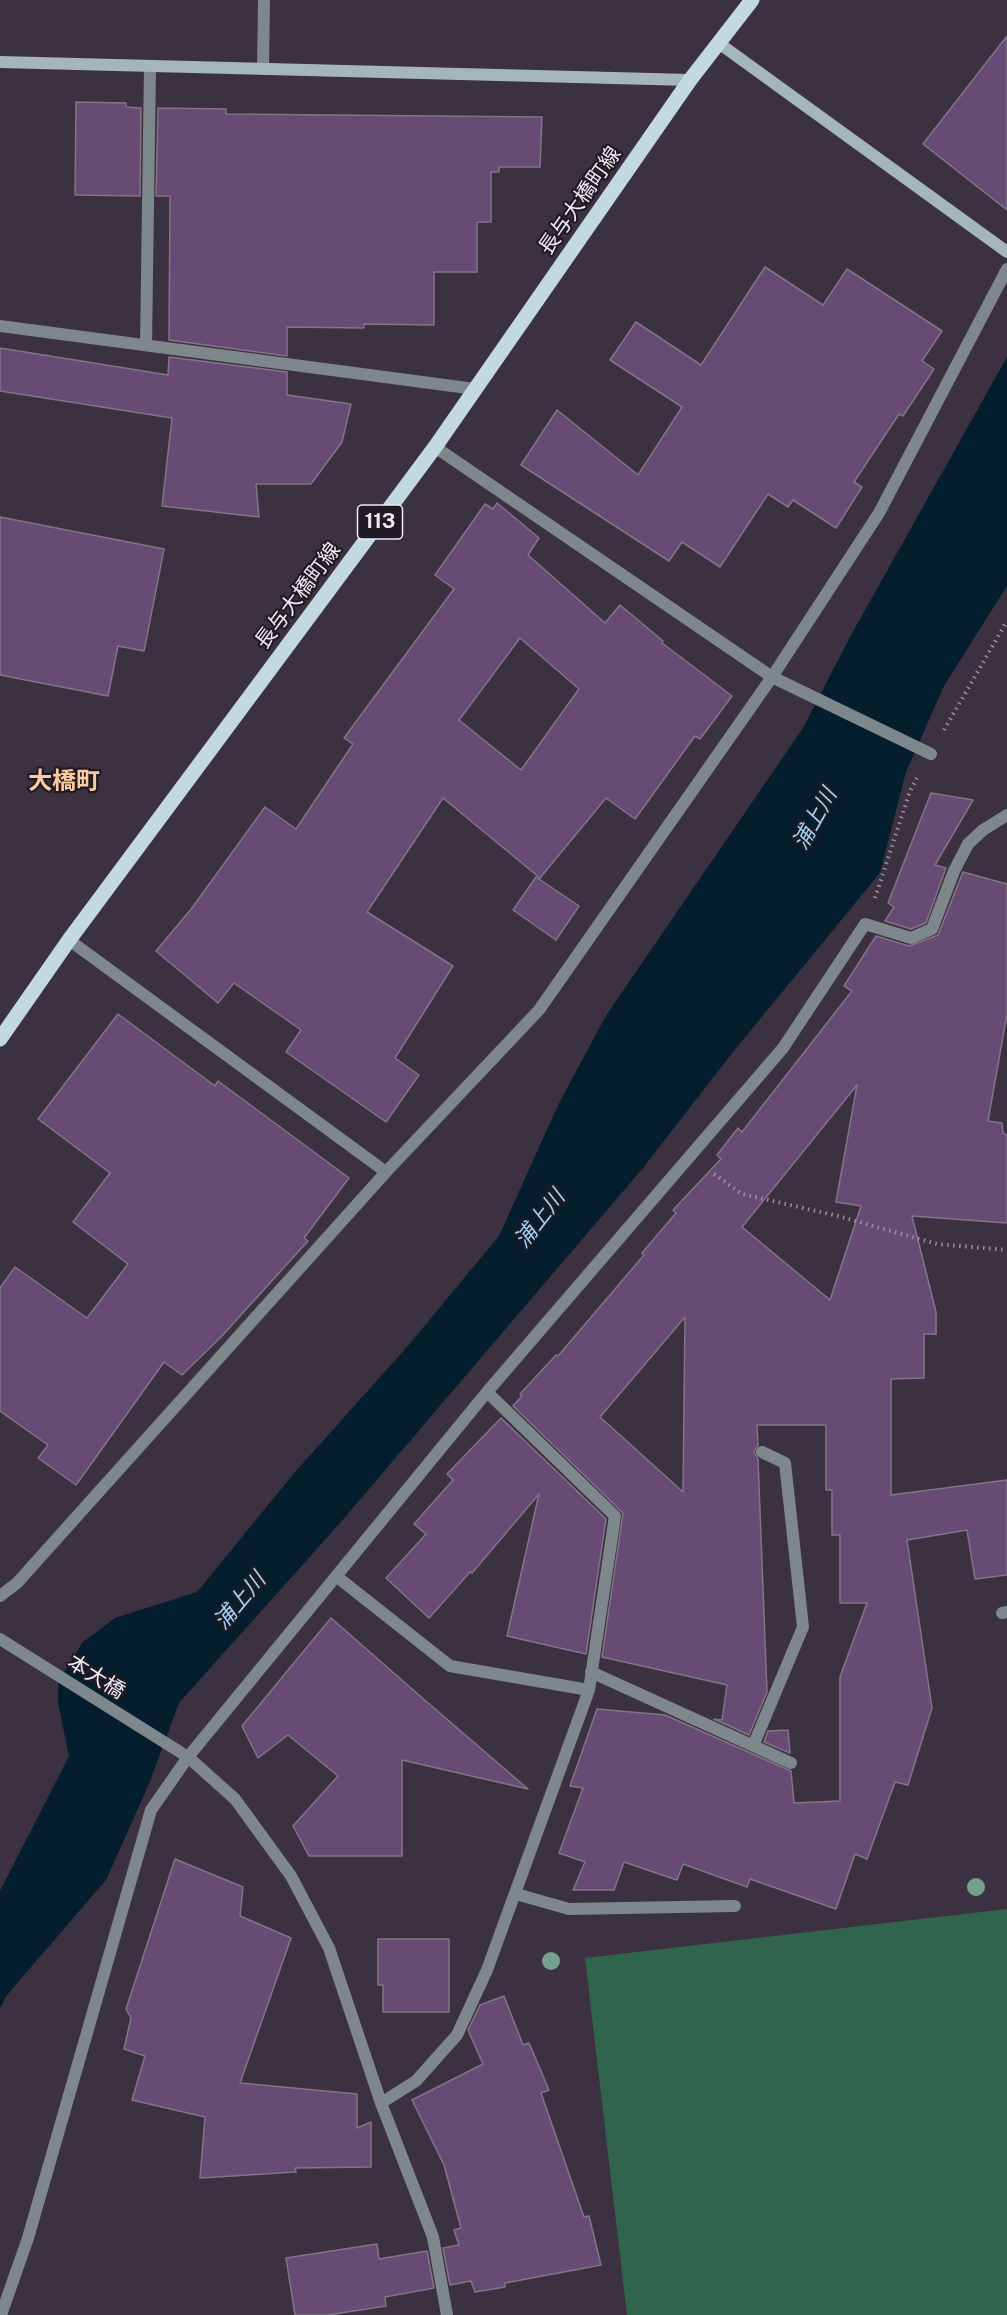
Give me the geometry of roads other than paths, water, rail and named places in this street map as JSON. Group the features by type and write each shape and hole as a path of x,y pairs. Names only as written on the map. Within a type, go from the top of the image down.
{"main road":[{"name":"長与大橋町線","path":"0,1039 69,940 435,447 690,80 752,0"}],"street":[{"path":"262,69 264,0"},
{"path":"720,44 1007,252"},
{"path":"0,62 690,80"},
{"path":"146,345 150,66"},
{"path":"0,1596 17,1583 386,1172 539,1010 772,677 879,513 1007,268"},
{"path":"0,326 475,389"},
{"path":"435,447 772,677 931,753"},
{"path":"1,2315 28,2238 151,1810 188,1757 487,1392 691,1159 783,1048 865,924 911,938 932,929 954,871 968,844 983,830 1007,815"},
{"path":"69,940 386,1172"},
{"path":"381,2103 416,2081 457,2035 487,1970 589,1690 615,1516 487,1392"},
{"path":"753,1746 803,1627 785,1463 762,1452"},
{"path":"336,1576 450,1666 589,1690"},
{"name":"本大橋","path":"0,1639 188,1757 235,1799 291,1876 329,1948 381,2103 433,2237 447,2315"},
{"path":"591,1672 792,1762"},
{"path":"516,1894 568,1909 735,1906"}],"water":[{"name":"浦上川","path":"1007,357 1007,586 944,686 906,772 880,873 733,1052 643,1168 340,1523 179,1703 149,1784 106,1880 7,1995 0,2008 0,1891 69,1756 58,1703 58,1681 83,1642 115,1618 197,1592 295,1472 407,1347 499,1236 559,1103 607,1014 803,728 851,635"}],"district":[{"name":"大橋町","path":"64,782"}]}
